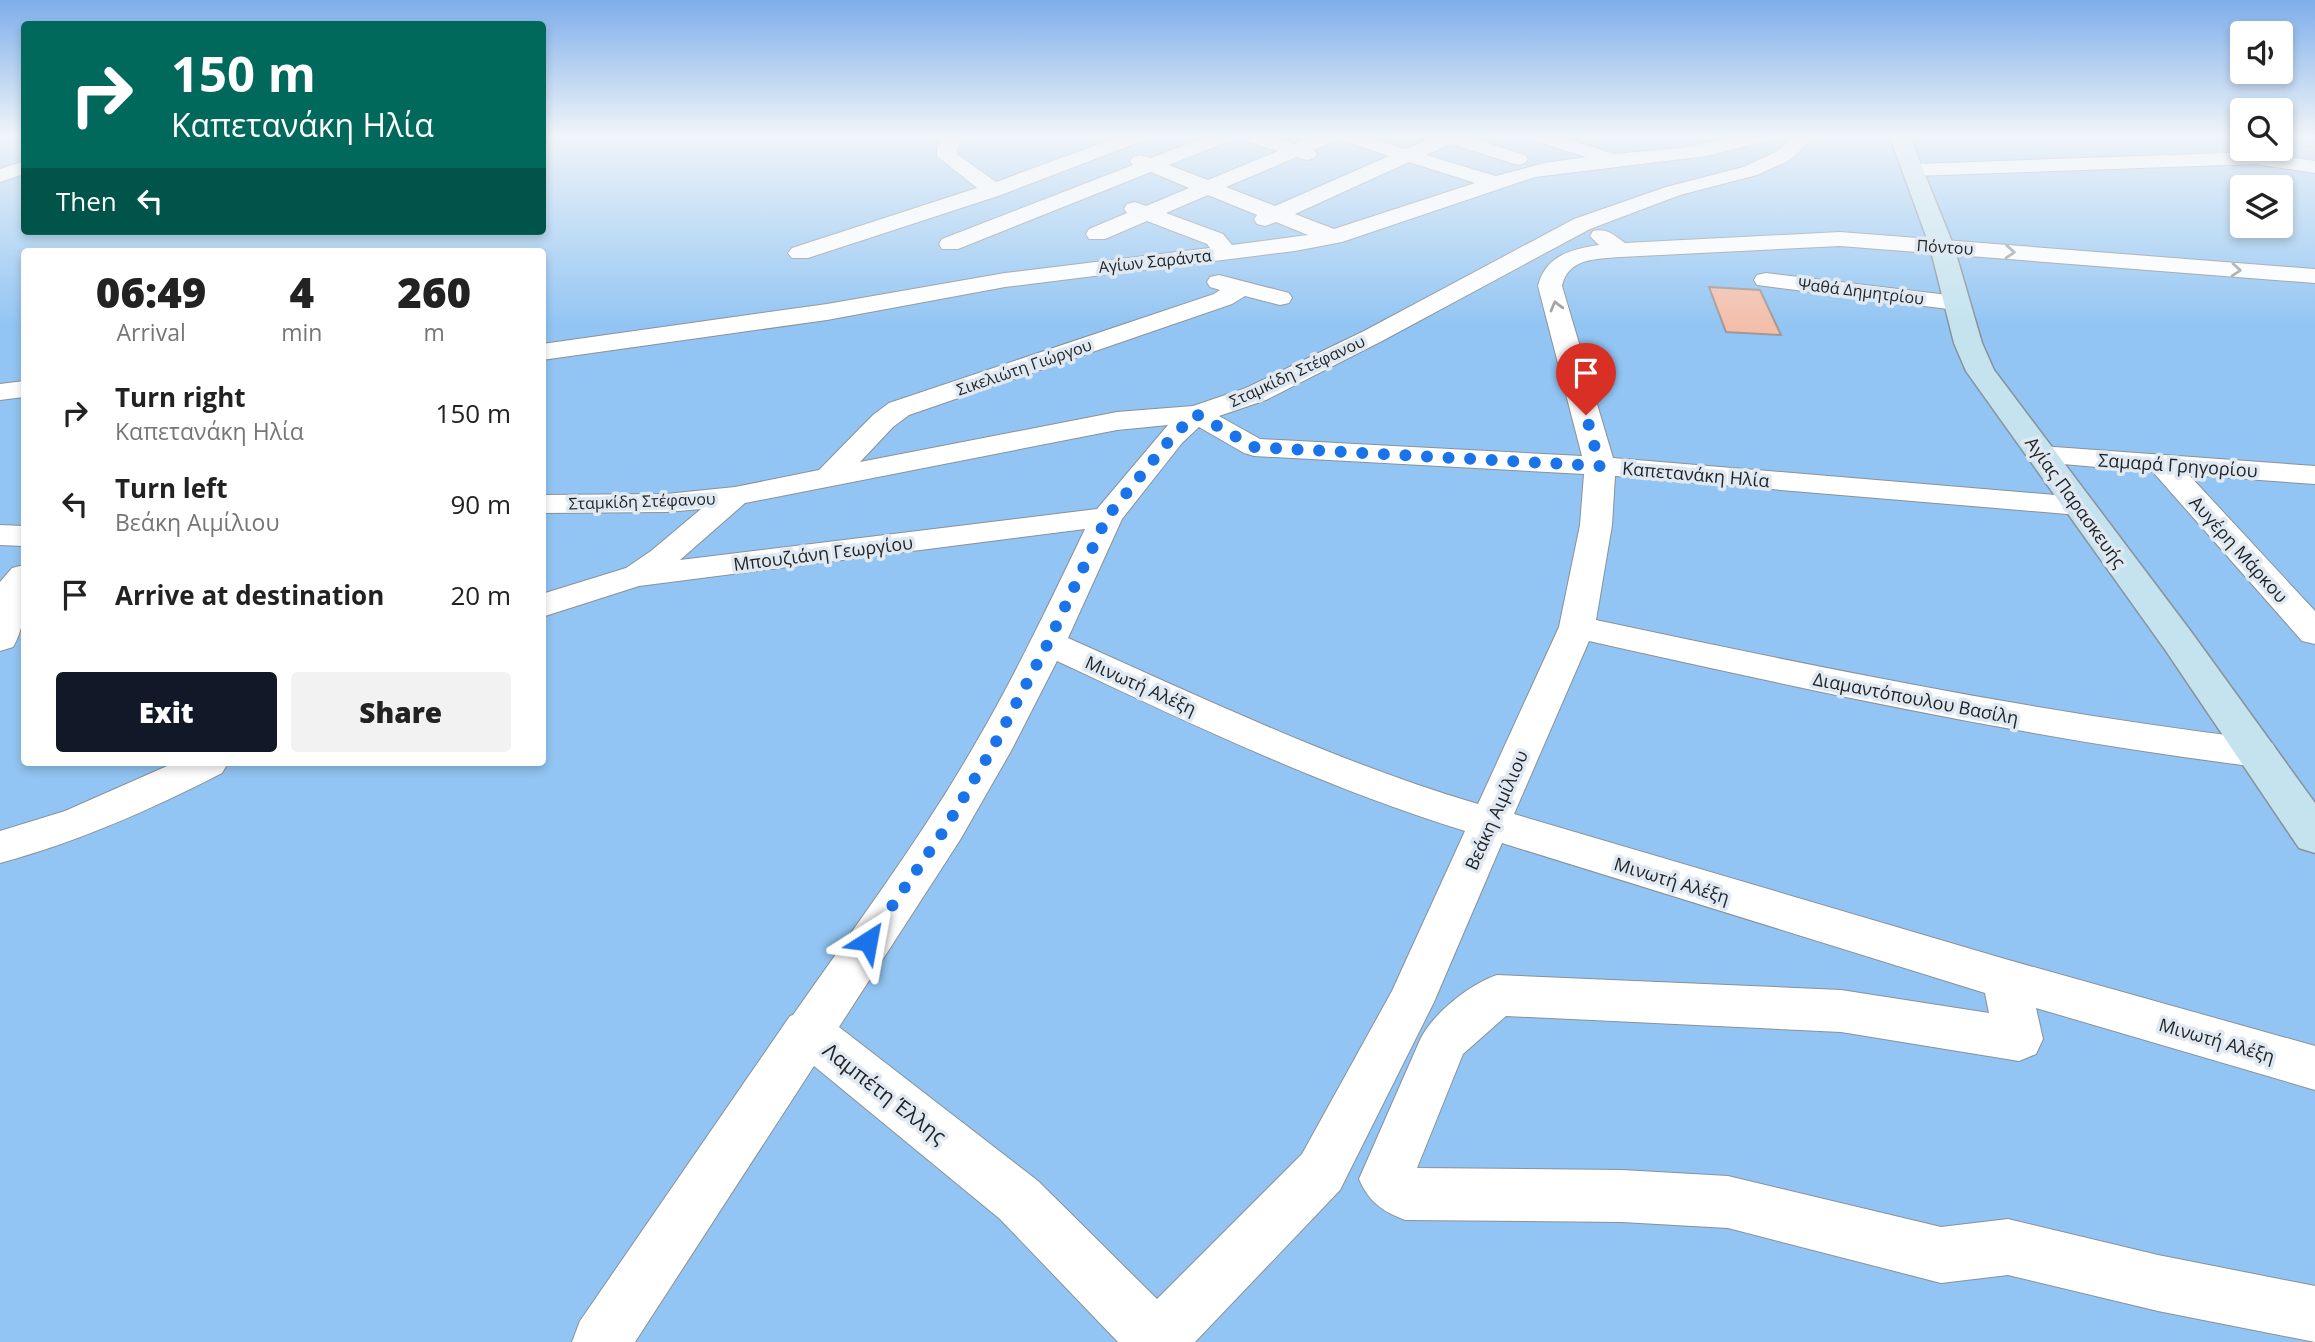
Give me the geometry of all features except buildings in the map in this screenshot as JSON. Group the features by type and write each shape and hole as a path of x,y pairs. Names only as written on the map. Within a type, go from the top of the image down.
{"street":[{"path":"800,253 968,200"},
{"path":"950,244 1062,200"},
{"path":"1110,200 1220,246 1275,214 1309,200"},
{"path":"1179,200 1097,234 1156,260 1239,290 1256,289 1280,298"},
{"path":"1239,200 1335,237"},
{"path":"1334,200 1392,220"},
{"name":"Αγίων Σαράντα","path":"546,351 815,313 980,269 1156,260 1220,246 1335,237 1448,200"},
{"name":"Σταμκίδη Στέφανου","path":"546,504 666,503 735,496 1117,421 1196,414 1256,394 1373,336 1583,224 1649,200"},
{"name":"Αγίας Παρασκευής","path":"1924,200 1941,247 1968,343 1980,371 2258,753 2315,836"},
{"path":"899,222 950,244 980,269"},
{"path":"1583,224 1620,250"},
{"name":"Πόντου","path":"1620,250 1840,239 2315,276"},
{"name":"Βεάκη Αιμίλιου","path":"1158,1341 1321,1172 1410,1002 1577,627 1596,525 1600,466 1550,286 1550,277 1572,258 1584,253 1620,250"},
{"name":"Ψαθά Δημητρίου","path":"1766,280 1956,303"},
{"name":"Σικελιώτη Γιώργου","path":"830,476 883,421 899,409 1223,299 1239,290"},
{"path":"0,392 21,389"},
{"name":"Καπετανάκη Ηλία","path":"1196,414 1254,447 1600,466 2079,506"},
{"name":"Λαμπέτη Έλλης","path":"1158,1341 1019,1200 807,1031 945,829 991,751 1048,643 1107,517 1172,437 1196,414"},
{"name":"Σαμαρά Γρηγορίου","path":"2041,455 2302,474"},
{"name":"Αυγέρη Μάρκου","path":"2162,464 2315,634"},
{"path":"2302,474 2315,499"},
{"path":"635,576 663,558 735,496"},
{"name":"Μπουζιάνη Γεωργίου","path":"546,605 635,576 1107,517"},
{"path":"0,535 21,536"},
{"path":"0,639 14,586 21,578"},
{"name":"Διαμαντόπουλου Βασίλη","path":"1577,627 1943,705 2113,734 2258,753"},
{"name":"Μινωτή Αλέξη","path":"1048,643 1290,753 1399,796 2005,979 2315,1068"},
{"path":"0,847 114,807 202,766"},
{"path":"2005,979 2019,1039 1841,1011 1497,995 1444,1040 1387,1179 1405,1194 1594,1195 1728,1202 1941,1255 2008,1247 2158,1283 2315,1315"},
{"path":"601,1342 807,1031"}],"shaded area":[{"path":"0,200 21,200 21,235 546,235 546,200 2230,200 2230,238 2293,238 2293,200 2315,200 2315,1342 0,1342"}],"route":[{"path":"868,941 945,829 991,751 1048,643 1107,517 1172,437 1196,414 1254,447 1600,466 1586,415"}]}
